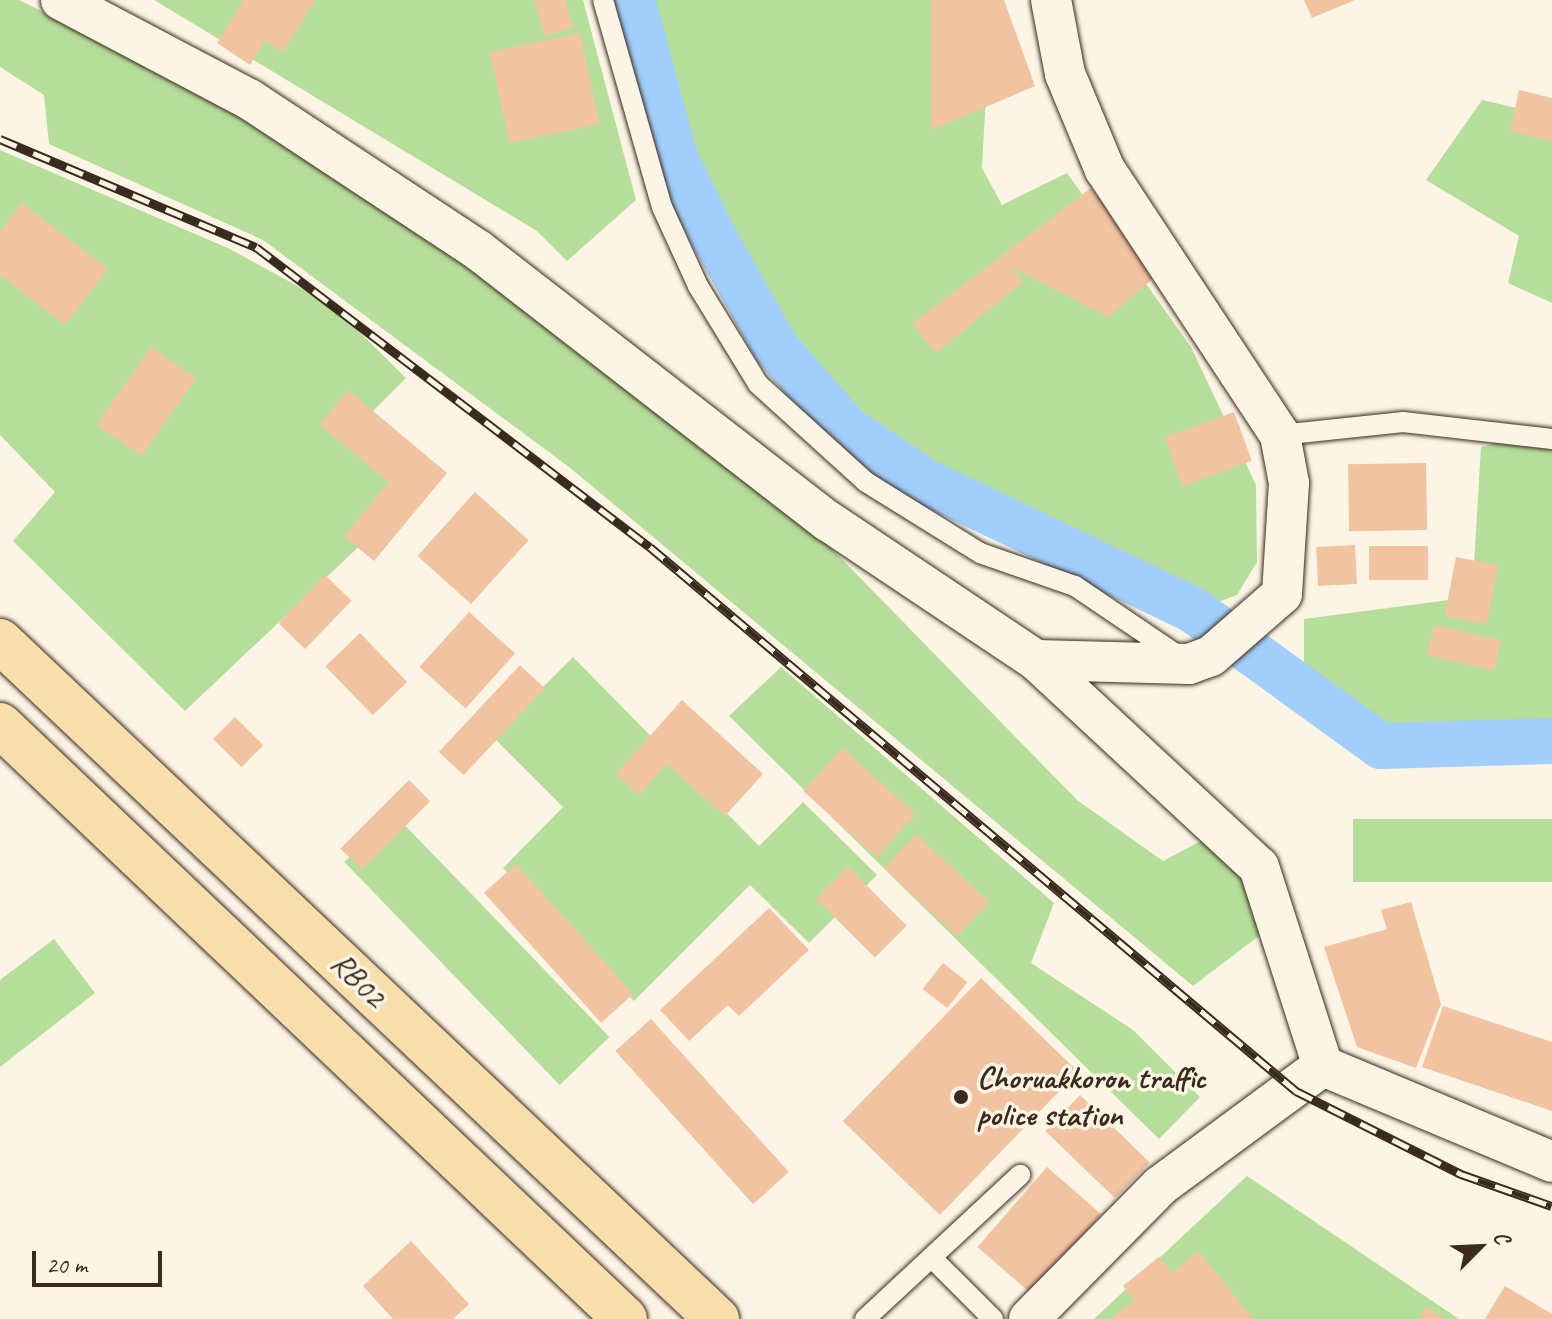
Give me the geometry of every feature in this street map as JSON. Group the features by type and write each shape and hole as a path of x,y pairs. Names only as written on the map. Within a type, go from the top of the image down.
{"highway":[{"name":"RB02","path":"0,641 717,1319"},
{"name":"RB02","path":"0,725 625,1319"}],"street":[{"path":"61,0 249,99 478,250 828,521 1036,660 1259,867 1323,1066 1552,1162"},
{"path":"1036,660 1200,660 1282,594 1289,483 1280,435 1105,170 1065,74 1051,0"},
{"path":"1029,1319 1160,1186 1323,1066"}],"lane":[{"path":"603,0 662,207 698,286 758,384 866,482 980,553 1075,586 1200,660"},
{"path":"1280,435 1403,422 1552,439"},
{"path":"865,1319 1020,1175"},
{"path":"933,1259 993,1319"}],"green space":[{"path":"0,0 19,0 225,101 469,256 744,459 1077,800 1163,861 1212,835 1255,873 1264,932 1193,986 569,467 263,240 49,144 44,95 0,67"},
{"path":"154,0 583,0 636,200 567,261 537,231"},
{"path":"643,0 991,0 982,168 1002,205 1067,173 1191,347 1256,485 1257,562 1237,595 1210,605 1144,576 936,472 859,419 784,339 722,230 689,151"},
{"path":"1482,100 1552,116 1552,303 1508,283 1519,236 1426,180"},
{"path":"0,150 230,249 332,305 406,378 362,422 424,485 185,711 13,541 55,492 0,435"},
{"path":"1552,428 1552,730 1381,734 1304,682 1304,619 1472,597 1481,447"},
{"path":"573,657 759,846 803,802 877,875 809,943 750,885 634,1001 503,868 563,807 493,737"},
{"path":"781,667 1054,903 1031,963 1133,1030 1200,1097 1159,1139 729,716"},
{"path":"394,814 609,1037 560,1085 344,862"},
{"path":"1353,819 1552,819 1552,882 1353,882"},
{"path":"54,939 95,993 0,1067 0,980"},
{"path":"1247,1176 1459,1319 1094,1319"}],"building":[{"path":"244,0 315,0 283,52 265,40 250,65 217,43"},
{"path":"534,0 565,0 573,27 545,36"},
{"path":"931,0 1004,0 1035,86 931,130"},
{"path":"1304,0 1355,0 1312,18"},
{"path":"580,33 599,124 509,143 490,52"},
{"path":"1519,90 1552,98 1552,141 1510,131"},
{"path":"1091,188 1161,272 1108,317 1008,265 1023,282 936,353 912,324"},
{"path":"22,203 108,269 65,325 0,275 0,231"},
{"path":"151,347 196,379 142,456 97,425"},
{"path":"348,390 447,473 374,561 344,536 389,482 320,425"},
{"path":"1234,412 1252,461 1182,486 1164,437"},
{"path":"1426,463 1427,530 1349,531 1348,464"},
{"path":"475,492 529,540 471,604 417,556"},
{"path":"1355,545 1357,584 1318,586 1316,547"},
{"path":"1369,546 1428,546 1428,580 1369,580"},
{"path":"1456,557 1498,565 1487,624 1445,616"},
{"path":"325,575 352,601 305,649 278,623"},
{"path":"469,612 515,653 466,708 419,667"},
{"path":"1434,625 1501,641 1494,671 1427,655"},
{"path":"360,633 407,682 373,715 325,666"},
{"path":"520,665 545,688 464,775 439,752"},
{"path":"682,700 763,774 725,816 667,764 639,795 616,774"},
{"path":"235,717 263,745 241,767 213,739"},
{"path":"842,748 916,814 877,857 803,791"},
{"path":"409,780 430,801 362,870 340,849"},
{"path":"916,834 989,902 957,937 884,868"},
{"path":"516,864 633,994 601,1023 484,893"},
{"path":"848,867 907,926 875,958 816,899"},
{"path":"1411,902 1441,1004 1416,1068 1357,1047 1324,947 1387,929 1381,910"},
{"path":"769,908 809,950 739,1016 728,1005 689,1041 660,1010"},
{"path":"943,963 967,982 947,1008 923,989"},
{"name":"Choruakkoron traffic police station","path":"981,978 1078,1072 940,1215 843,1121"},
{"path":"1443,1006 1552,1042 1552,1111 1422,1067"},
{"path":"651,1019 789,1172 753,1204 615,1051"},
{"path":"1080,1095 1150,1162 1115,1198 1045,1131"},
{"path":"1047,1167 1101,1214 1032,1294 977,1247"},
{"path":"411,1241 469,1304 453,1319 393,1319 363,1286"},
{"path":"1198,1251 1253,1319 1110,1319 1134,1300 1123,1286 1159,1257 1172,1273"},
{"path":"1505,1286 1552,1314 1552,1319 1485,1319"},
{"path":"1426,1307 1446,1319 1419,1319"}],"waterway":[{"path":"632,0 675,158 712,234 776,348 847,429 926,482 1193,610 1381,746 1552,741"}],"railway":[{"path":"0,139 256,247 650,547 1296,1091 1461,1174 1552,1206"}],"place":[{"name":"Choruakkoron traffic police station","path":"961,1097"}]}
